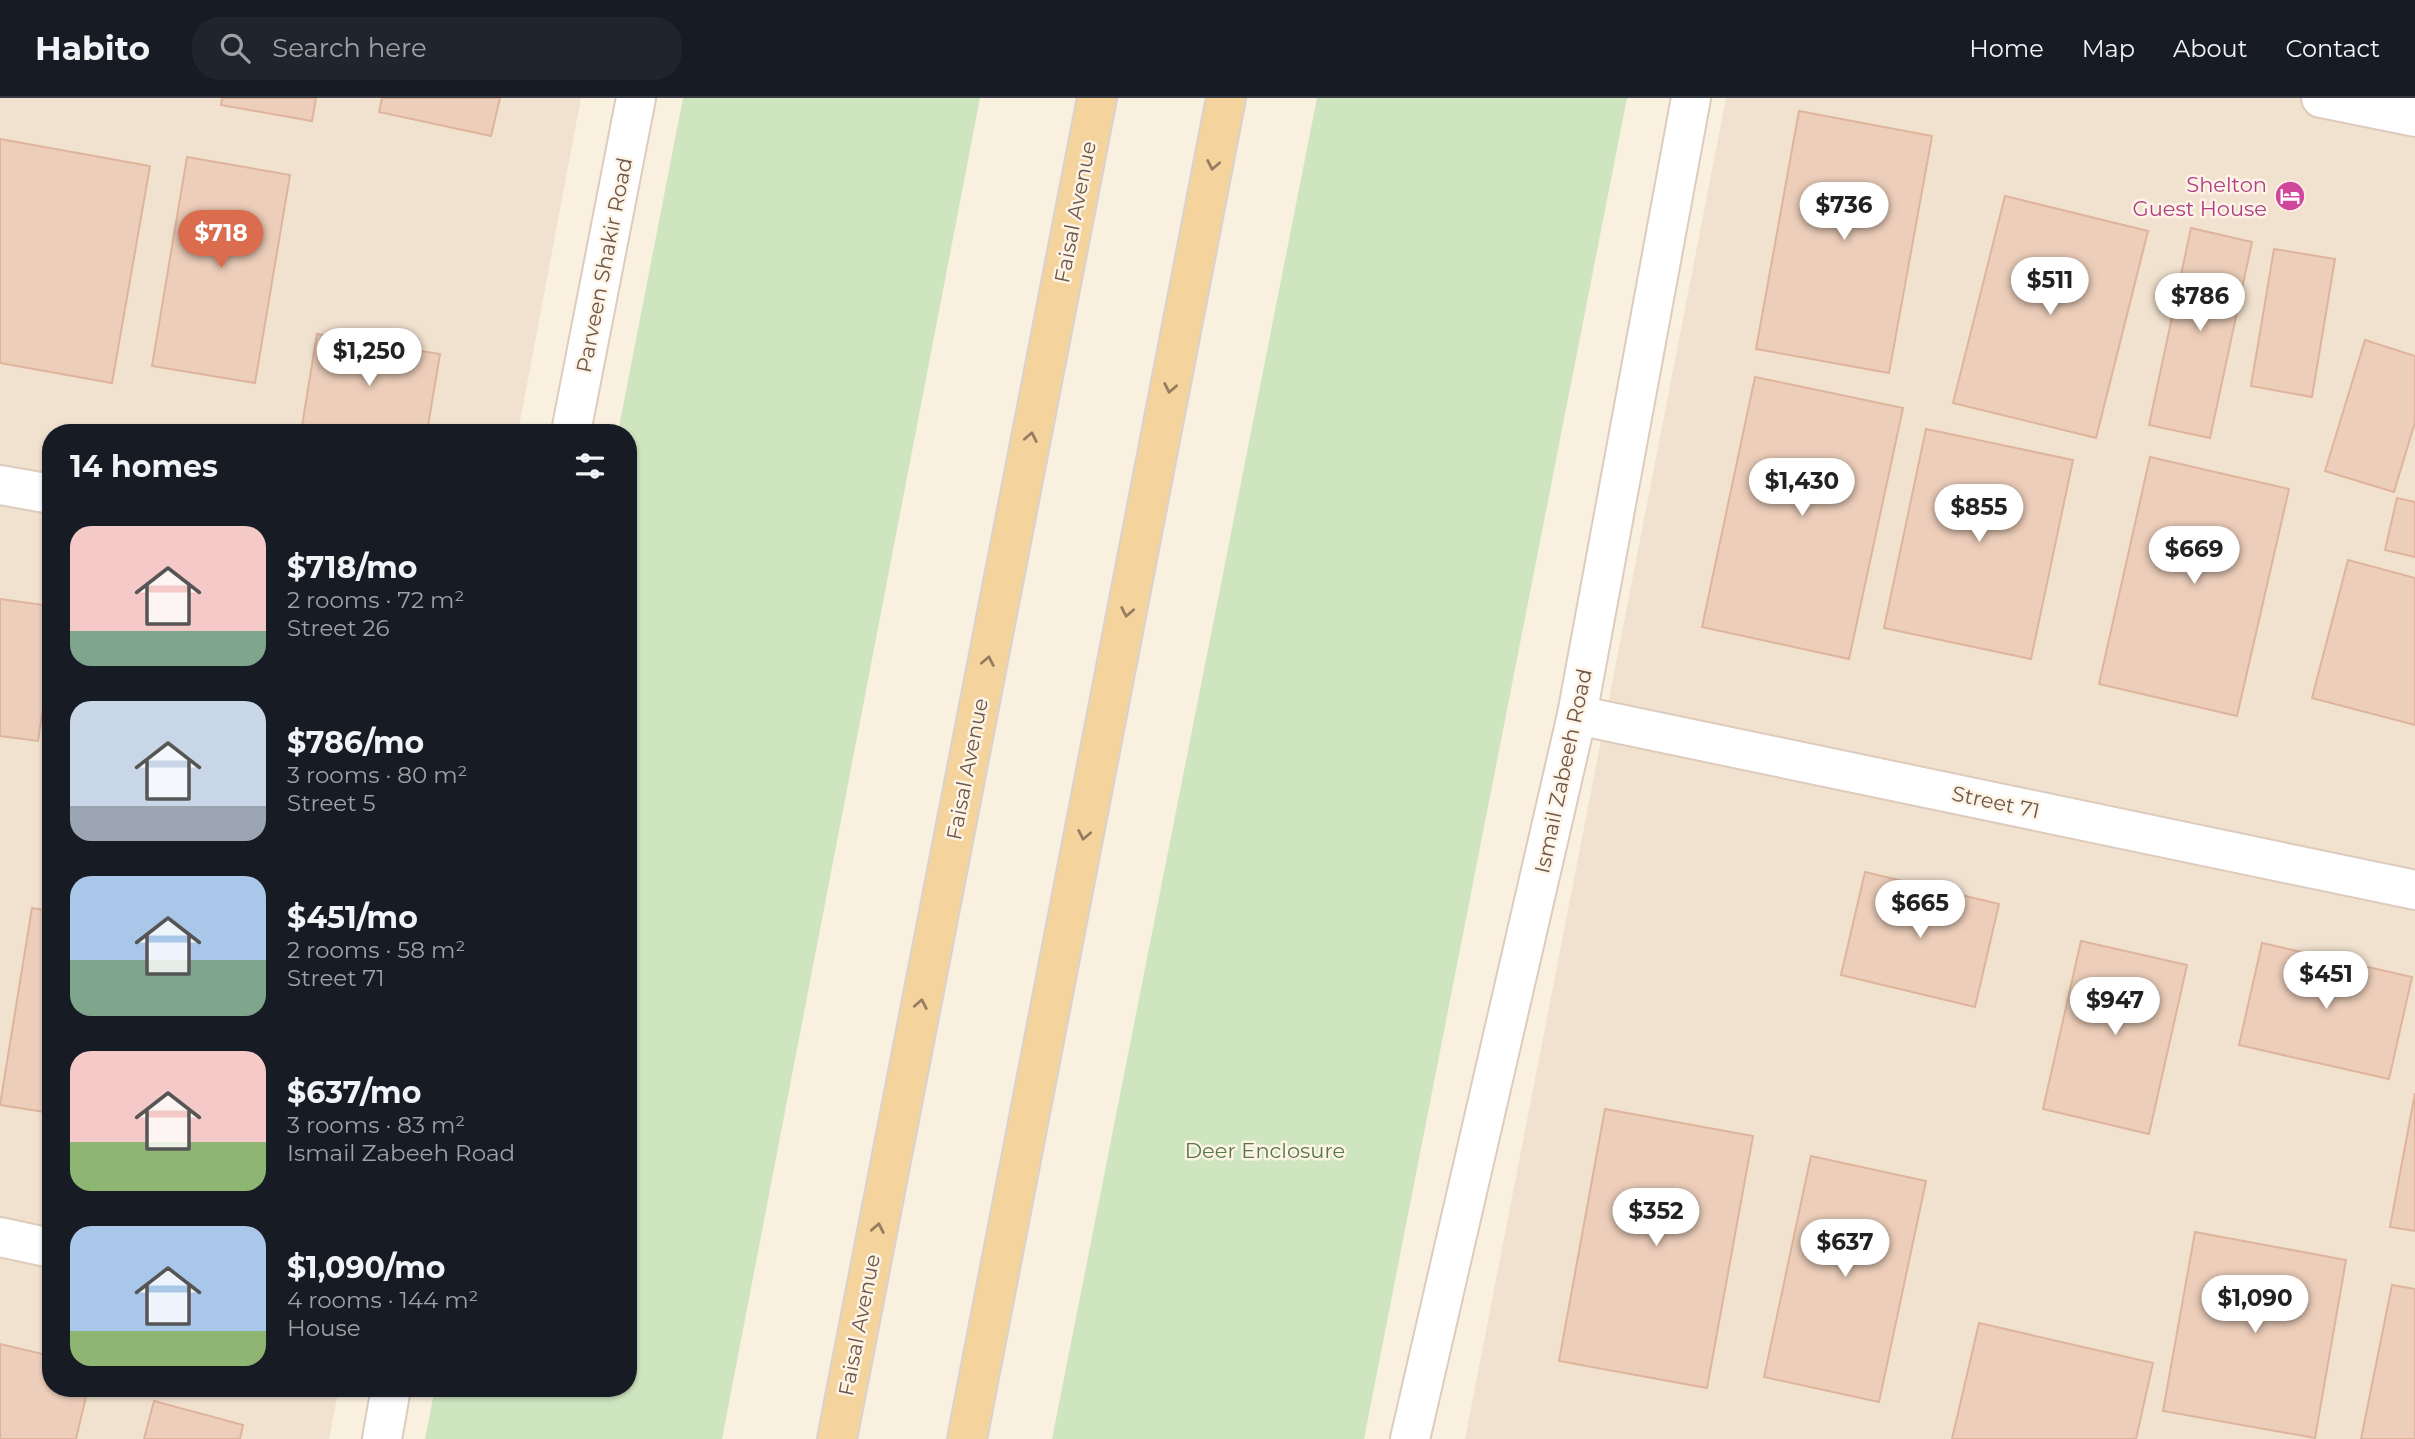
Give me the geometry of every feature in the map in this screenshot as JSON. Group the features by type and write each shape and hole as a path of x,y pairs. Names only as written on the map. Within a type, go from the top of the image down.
{"main road":[{"name":"Faisal Avenue","path":"837,1439 1097,98"},
{"path":"967,1439 1226,98"}],"street":[{"name":"Parveen Shakir Road","path":"573,424 636,98"},
{"name":"Ismail Zabeeh Road","path":"1410,1439 1577,715 1691,98"},
{"path":"2320,98 2415,117"},
{"path":"0,485 42,492"},
{"name":"Street 71","path":"1577,715 2415,890"},
{"path":"0,1237 42,1246"},
{"path":"382,1439 389,1397"}],"shaded area":[{"path":"0,98 581,98 520,424 42,424 42,1397 337,1397 329,1439 0,1439"},
{"path":"1726,98 2415,98 2415,1439 1465,1439"}],"green space":[{"path":"683,98 980,98 722,1439 425,1439 433,1397 637,1397 637,424 620,424"},
{"name":"Deer Enclosure","path":"1317,98 1627,98 1364,1439 1052,1439"}],"building":[{"path":"222,98 316,98 312,121 221,105"},
{"path":"382,98 500,98 491,136 379,112"},
{"path":"1799,111 1932,136 1889,373 1756,349"},
{"path":"0,139 150,166 112,383 0,363"},
{"path":"187,157 290,175 255,383 152,366"},
{"path":"2005,196 2148,231 2096,438 1953,403"},
{"path":"2191,228 2252,242 2210,438 2149,425"},
{"path":"2274,249 2335,259 2312,397 2251,386"},
{"path":"317,334 440,354 428,424 302,424"},
{"path":"2365,340 2415,356 2415,422 2394,492 2325,471"},
{"path":"1755,377 1903,408 1849,659 1702,627"},
{"path":"1926,429 2073,460 2031,659 1884,628"},
{"path":"2150,457 2289,489 2237,716 2099,684"},
{"path":"2397,498 2415,502 2415,557 2385,550"},
{"path":"2348,560 2415,578 2415,725 2312,698"},
{"path":"0,599 42,605 42,715 38,741 0,736"},
{"path":"1865,872 1999,904 1975,1007 1841,975"},
{"path":"32,908 42,910 42,1112 0,1105"},
{"path":"2081,941 2187,965 2149,1134 2043,1109"},
{"path":"2262,943 2412,977 2389,1079 2239,1045"},
{"path":"2415,1093 2415,1231 2390,1227"},
{"path":"1605,1109 1753,1136 1707,1388 1559,1361"},
{"path":"1811,1156 1926,1181 1879,1402 1764,1377"},
{"path":"2195,1232 2346,1260 2315,1438 2163,1411"},
{"path":"2392,1285 2415,1289 2415,1439 2361,1439"},
{"path":"1979,1323 2153,1363 2136,1439 1952,1439"},
{"path":"0,1344 42,1354 42,1397 86,1397 76,1439 0,1439"},
{"path":"154,1401 243,1425 240,1439 144,1439"}],"place":[{"name":"Shelton Guest House","path":"2290,196"}]}
